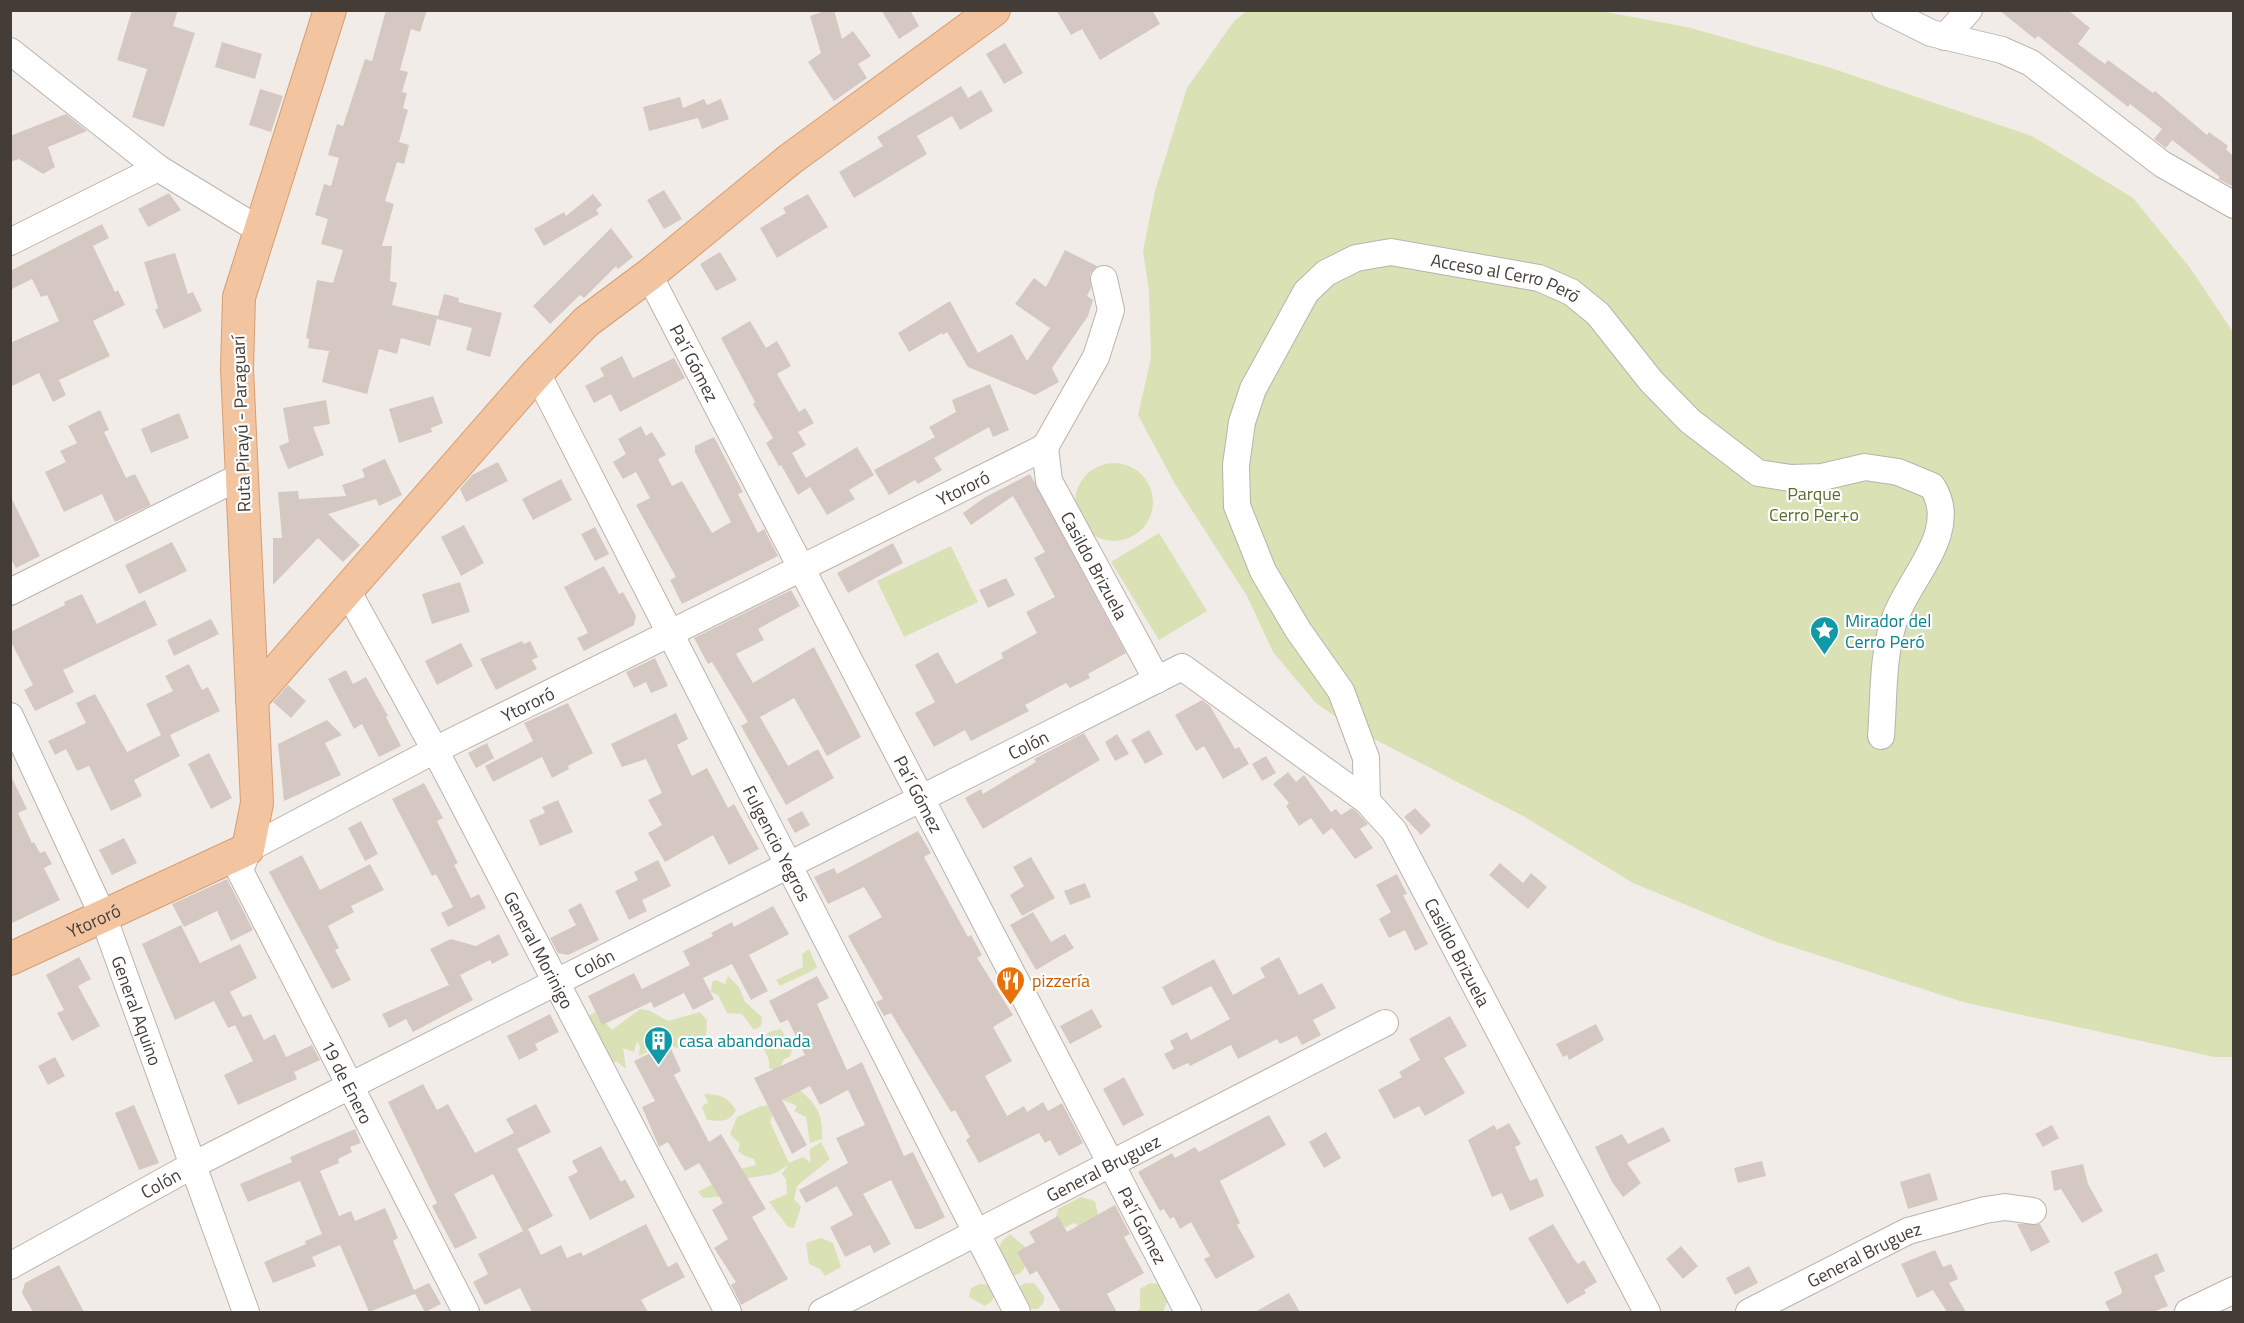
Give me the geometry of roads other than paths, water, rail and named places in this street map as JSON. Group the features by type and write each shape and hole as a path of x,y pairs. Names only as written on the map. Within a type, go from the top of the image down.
{"main road":[{"name":"Ruta Pirayú - Paraguarí","path":"248,849 257,803 237,369 239,297 330,10"},
{"path":"252,699 537,373 586,322 649,275 789,160 994,10"},
{"name":"Ytororó","path":"10,960 248,849"}],"street":[{"path":"1886,10 1931,33 2002,50 2031,63 2162,164 2234,205"},
{"path":"1945,37 1969,10"},
{"path":"10,51 158,168 261,231"},
{"path":"10,242 158,168"},
{"name":"Acceso al Cerro Peró","path":"1367,801 1366,758 1357,727 1341,691 1298,630 1263,572 1237,506 1236,465 1242,422 1253,389 1306,292 1326,273 1356,258 1390,252 1539,278 1571,292 1598,314 1651,381 1690,421 1758,473 1791,478 1822,477 1864,467 1916,477 1932,486 1941,504 1941,518 1921,574 1894,621 1886,666 1881,736"},
{"name":"Pa'í Gómez","path":"649,275 1188,1312"},
{"path":"1046,447 1096,357 1111,310 1104,279"},
{"name":"Fulgencio Yegros","path":"537,373 1017,1312"},
{"name":"Ytororó","path":"248,849 435,750 1046,447"},
{"name":"Casildo Brizuela","path":"1046,447 1049,481 1156,680"},
{"path":"10,592 241,476"},
{"name":"General Morinigo","path":"347,590 435,750 728,1312"},
{"name":"Casildo Brizuela","path":"1182,667 1367,801 1399,841 1647,1312"},
{"name":"Colón","path":"10,1266 193,1165 1182,667"},
{"name":"General Aquino","path":"10,716 103,916 246,1312"},
{"name":"19 de Enero","path":"248,849 240,871 466,1312"},
{"name":"General Bruguez","path":"822,1312 1385,1023"},
{"name":"General Bruguez","path":"1749,1312 1908,1231 1985,1210 2005,1207 2032,1211"},
{"path":"2188,1312 2234,1290"}],"place":[{"name":"Mirador del Cerro Peró","path":"1824,656"},
{"name":"pizzería","path":"1011,1006"},
{"name":"casa abandonada","path":"658,1066"}],"park label":[{"name":"Parque Cerro Per+o","path":"1814,503"}]}
